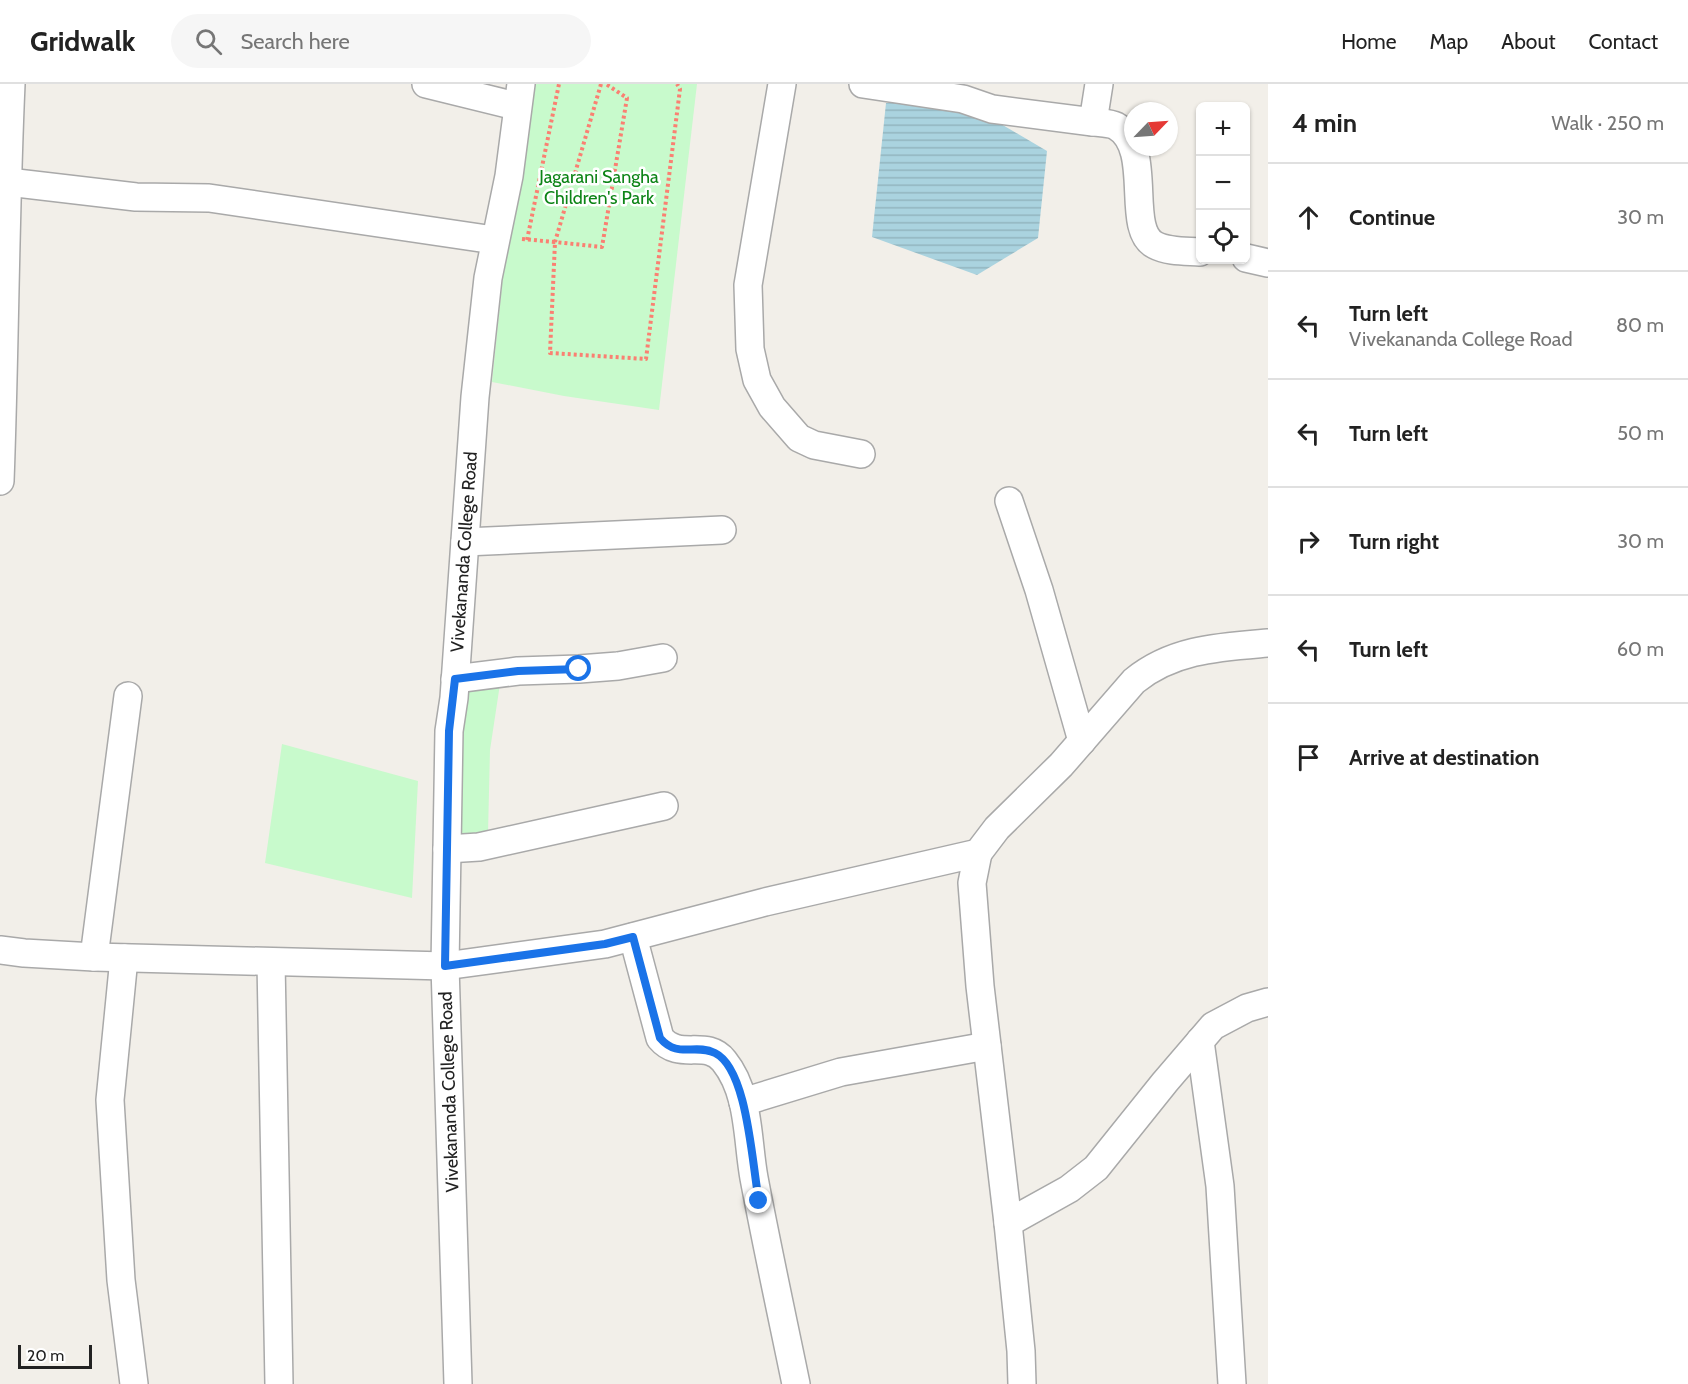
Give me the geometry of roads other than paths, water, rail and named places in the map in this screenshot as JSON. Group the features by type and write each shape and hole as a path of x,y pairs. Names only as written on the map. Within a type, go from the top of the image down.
{"street":[{"path":"0,481 11,84"},
{"path":"426,84 518,95"},
{"path":"782,84 748,285 750,349 757,380 772,407 799,438 814,445 861,454"},
{"path":"863,84 964,92 992,109 1115,126 1126,135 1134,152 1139,178 1139,210 1143,231 1152,244 1166,249 1196,252"},
{"path":"1093,122 1099,84"},
{"name":"Vivekananda College Road","path":"458,1384 445,966 449,731 488,278 508,176 518,95"},
{"path":"8,183 136,197 209,198 494,240"},
{"path":"1250,259 1268,263"},
{"path":"1009,501 1040,590 1082,741"},
{"path":"465,543 723,530"},
{"path":"1022,1384 1021,1351 1008,1223 980,986 972,883 978,853 997,828 1061,765 1134,681 1148,669 1171,658 1195,651 1268,643"},
{"path":"455,679 518,671 618,666 663,658"},
{"path":"94,957 128,696"},
{"path":"447,849 479,847 664,806"},
{"path":"0,950 94,957 445,966 605,944 765,902 978,853"},
{"path":"633,937 660,1038 666,1045 679,1050 707,1049 719,1054 737,1078 743,1102 754,1177 796,1384"},
{"path":"124,958 110,1100 121,1280 134,1384"},
{"path":"271,962 279,1384"},
{"path":"1008,1223 1069,1189 1096,1168 1214,1026 1246,1008 1268,1002"},
{"path":"1200,1041 1220,1186 1232,1384"},
{"path":"743,1102 841,1072 987,1046"}],"water":[{"path":"960,100 1047,151 1038,238 977,275 872,237 886,103"}],"park label":[{"name":"Jagarani Sangha Children's Park","path":"599,187"}]}
